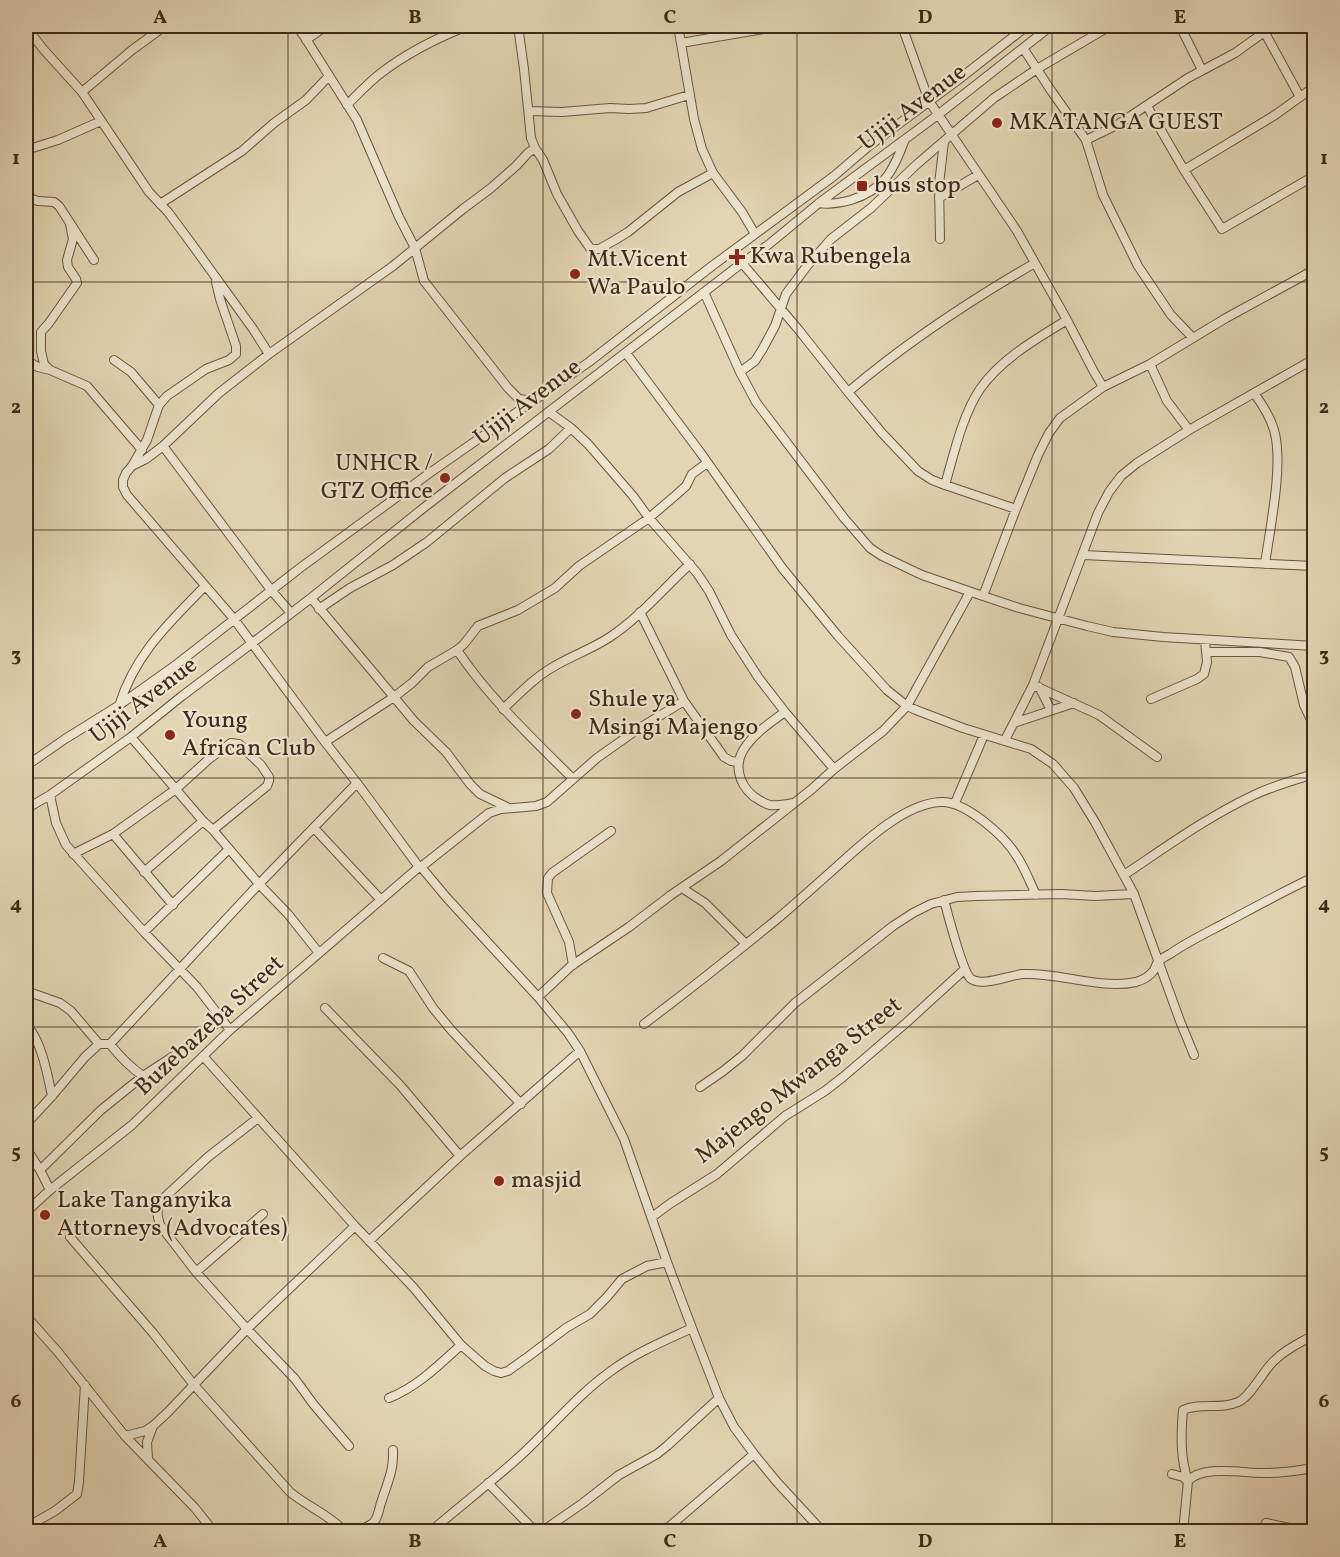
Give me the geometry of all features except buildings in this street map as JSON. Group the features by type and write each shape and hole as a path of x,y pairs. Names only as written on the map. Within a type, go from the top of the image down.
{"street":[{"path":"82,92 165,26"},
{"path":"296,26 357,120 415,248 424,281 508,388 519,399 535,400"},
{"path":"306,40 326,26"},
{"path":"347,105 380,73 402,58 467,26"},
{"path":"518,26 531,138 543,159 557,194 590,248 599,249 615,240 678,192 712,173"},
{"path":"678,26 689,95 702,149 712,173 742,212 755,234"},
{"path":"681,43 781,26"},
{"path":"882,26 902,26 930,101 978,175 1007,214 1103,387"},
{"path":"26,766 177,664 271,590 431,472 589,362 1027,26"},
{"name":"Ujiji Avenue","path":"26,809 50,795 131,736 311,598 417,512 1051,26"},
{"path":"740,372 755,361 775,326 786,294 831,238 871,208 916,165 994,98 1037,69 1110,26"},
{"path":"1180,26 1202,70"},
{"path":"1086,140 1117,125 1172,88 1235,53 1273,26"},
{"path":"26,27 82,92 149,192 215,276 269,354"},
{"path":"1265,33 1300,98"},
{"path":"1023,48 1086,140 1103,195 1138,266 1171,315 1192,338"},
{"path":"160,204 242,151 274,123 306,100 329,76"},
{"path":"1184,170 1275,115 1314,87"},
{"path":"529,111 561,112 646,108 689,95"},
{"path":"1147,106 1222,229 1314,176"},
{"path":"26,150 58,140 101,121"},
{"path":"819,203 829,205 843,202 877,188 894,166 905,139"},
{"path":"940,239 939,198 944,142"},
{"path":"132,466 163,446 219,393 269,354 415,248 491,188 535,148"},
{"path":"939,198 978,175"},
{"path":"26,197 38,201 54,201 94,260"},
{"path":"51,370 44,364 40,338 41,332 77,281 67,261 73,239 70,224"},
{"path":"742,263 848,392 918,471 932,480 1016,509"},
{"path":"848,392 905,346 1035,263"},
{"path":"983,596 1045,441 1060,417 1103,387 1150,363 1314,270"},
{"path":"215,276 220,299 236,346 236,354 229,360 215,364 187,381 159,405 153,426 142,450 126,473 123,488 234,619 324,742 420,867 568,1033 580,1051 624,1139 667,1262 719,1398 734,1427 754,1455 822,1532"},
{"path":"704,292 756,402 844,519 870,548 882,556 970,592 1057,619 1113,632 1314,646"},
{"path":"945,485 966,418 980,389 1011,357 1067,320"},
{"path":"626,352 777,561 808,601 887,690 907,706 984,735 1031,749 1053,764 1074,788 1134,894 1194,1055"},
{"path":"1005,740 1036,686 1057,619 1109,492 1137,463 1189,430 1314,359"},
{"path":"26,360 87,386 142,450"},
{"path":"114,360 131,372 159,405"},
{"path":"1150,363 1167,401 1189,430"},
{"path":"1254,393 1266,411 1274,430 1276,446 1277,462 1265,564"},
{"path":"549,412 571,428 607,464 649,518 690,564 709,591 740,651 785,712 834,769"},
{"path":"320,609 350,588 393,566 427,542 505,478 549,449 571,428"},
{"path":"163,446 271,590 291,613"},
{"path":"324,742 393,697 428,667 457,650 478,626 518,610 555,588 579,566 649,518 686,486 692,474 707,463"},
{"path":"1083,555 1314,566"},
{"path":"503,709 535,679 612,636 690,564"},
{"path":"118,706 129,678 151,642 205,586"},
{"path":"538,997 573,965 721,861 883,731 907,706 970,592"},
{"path":"311,598 414,721 446,752 470,784 480,794 510,808"},
{"path":"640,612 684,701 724,757 738,762"},
{"path":"1151,699 1204,674 1206,669 1205,640"},
{"path":"457,650 472,673 503,709 573,779"},
{"path":"1206,652 1260,652 1289,657 1295,667 1304,705 1314,726"},
{"path":"1036,686 1099,715 1157,757"},
{"path":"1036,686 1051,710"},
{"name":"Buzebazeba Street","path":"26,1212 132,1125 230,1029 420,867 489,813 501,809 536,806 547,802 597,759 638,729 684,701"},
{"path":"1014,723 1074,703"},
{"path":"785,712 758,732 746,746 738,762 737,770 748,791 757,799 769,805 794,803"},
{"path":"955,803 984,735"},
{"path":"131,736 258,884 288,914 319,953"},
{"path":"73,854 113,834 176,789 209,759 231,743 239,744 261,765 269,781 267,786 213,830"},
{"path":"1124,875 1193,828 1226,809 1255,795 1314,774"},
{"path":"26,1124 85,1057 99,1044 110,1044 258,884 357,783"},
{"path":"50,795 52,810 61,835 73,854 197,987 230,1029"},
{"path":"644,1024 778,918 879,830 903,814 929,803 942,801 955,803 983,822 1007,843 1018,857 1036,895"},
{"path":"144,872 203,821"},
{"path":"314,828 381,900"},
{"path":"573,965 569,942 547,893 548,878 611,831"},
{"path":"113,834 173,905"},
{"path":"144,932 229,849"},
{"path":"944,900 965,969 977,982 987,982 1011,975 1046,974 1091,981 1125,983 1137,982 1150,975 1158,961 1183,945 1314,877"},
{"path":"682,888 705,903 746,944"},
{"path":"700,1087 742,1056 795,1003 893,926 931,904 976,896 1134,894"},
{"path":"383,958 409,970 433,1008 452,1031 521,1104"},
{"name":"Majengo Mwanga Street","path":"652,1217 717,1174 785,1116 843,1077 965,969"},
{"path":"26,991 60,1003 71,1011 99,1044"},
{"path":"325,1008 400,1085 460,1156"},
{"path":"40,1170 101,1110 143,1076 189,1046 223,1018"},
{"path":"26,1025 35,1037 52,1096"},
{"path":"110,1044 120,1057 143,1076"},
{"path":"369,1241 460,1156 580,1051"},
{"path":"203,1056 355,1226 413,1287 461,1345 494,1371 501,1373 508,1371 566,1328 590,1314 622,1279 646,1266 667,1262"},
{"path":"258,1118 208,1157 160,1201 157,1208 160,1225 196,1272 295,1379 349,1446"},
{"path":"26,1148 50,1190"},
{"path":"196,1272 263,1214"},
{"path":"125,1436 145,1431 153,1426 247,1329 355,1226"},
{"path":"70,1237 153,1333 194,1385 290,1492 311,1508 338,1523 345,1532"},
{"path":"26,1316 125,1436 195,1508 214,1532"},
{"path":"432,1531 518,1458 578,1398 613,1370 692,1329"},
{"path":"1183,1532 1188,1481 1183,1468 1180,1442 1183,1410 1190,1406 1226,1406 1241,1402 1274,1360 1289,1347 1314,1335"},
{"path":"389,1398 414,1385 461,1345"},
{"path":"26,1529 77,1494 80,1482 85,1385"},
{"path":"541,1532 619,1475 662,1450 719,1398"},
{"path":"148,1459 147,1442 153,1426"},
{"path":"358,1532 377,1518 391,1474 393,1449"},
{"path":"663,1532 754,1455"},
{"path":"1188,1481 1194,1476 1207,1472 1266,1473 1314,1468"},
{"path":"1172,1474 1188,1481"},
{"path":"488,1483 536,1532"},
{"path":"1266,1523 1314,1531"}],"place":[{"name":"MKATANGA GUEST","path":"997,123"},
{"name":"bus stop","path":"862,186"},
{"name":"Kwa Rubengela","path":"737,257"},
{"name":"Mt.Vicent Wa Paulo","path":"575,274"},
{"name":"UNHCR / GTZ Office","path":"445,478"},
{"name":"Shule ya Msingi Majengo","path":"576,714"},
{"name":"Young African Club","path":"170,735"},
{"name":"masjid","path":"499,1181"},
{"name":"Lake Tanganyika Attorneys (Advocates)","path":"45,1215"}]}
